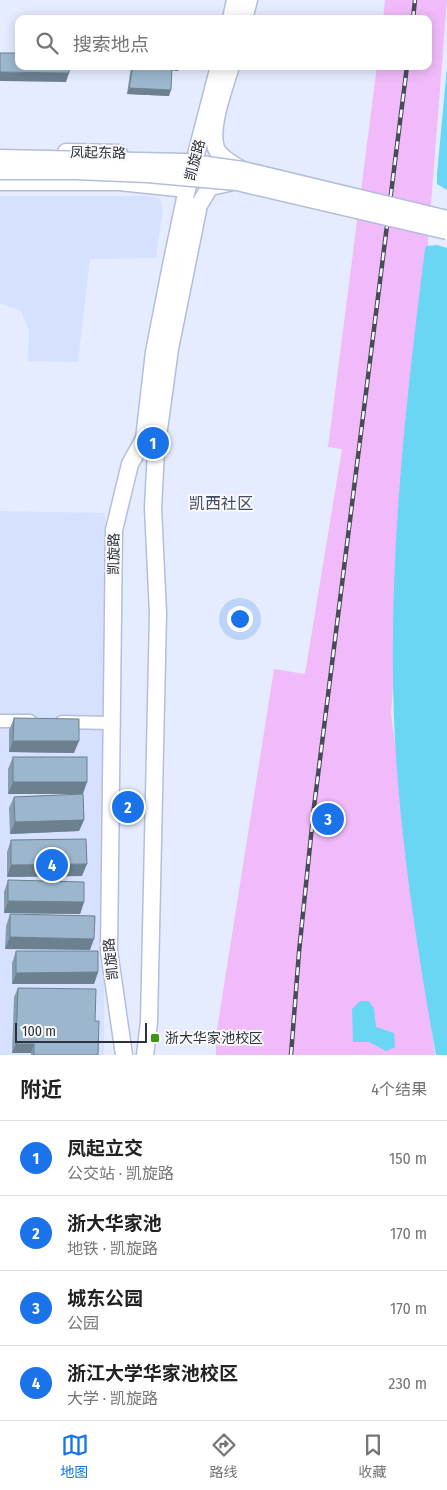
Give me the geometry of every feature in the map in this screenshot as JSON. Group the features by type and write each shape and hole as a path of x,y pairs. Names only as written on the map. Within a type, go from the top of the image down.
{"main road":[{"path":"232,15 235,0"},
{"path":"245,15 249,0"},
{"name":"凯旋路","path":"124,1055 109,951 112,723 109,675 114,530 130,464 144,439 154,352 188,189 218,70"},
{"path":"230,70 218,109 215,133 216,148 240,176"},
{"name":"凤起东路","path":"0,152 92,152 196,156"},
{"path":"0,158 185,162 447,231"},
{"path":"0,171 75,171 240,176 447,219"},
{"path":"145,1055 149,1022 158,613 153,508 156,451 170,349 199,205 210,187 240,176"},
{"path":"0,182 120,182 188,189"}],"street":[{"path":"0,721 112,723"}],"shaded area":[{"path":"385,0 447,0 391,713 435,1055 216,1055 216,1036 274,669 305,674 342,449 328,447 376,70 432,70 432,15 383,15"},
{"path":"0,196 151,196 160,199 163,208 156,258 90,259 78,362 28,361 29,331 21,311 0,303"},
{"path":"0,511 105,513 104,1055 0,1055"}],"water":[{"path":"447,67 447,190 437,184 437,174"},
{"path":"437,245 447,248 447,1055 436,1055 409,888 396,762 393,661 396,543 411,367 425,249 426,246"},
{"path":"360,1001 369,1001 374,1009 376,1027 394,1033 395,1047 386,1051 369,1042 353,1042 352,1009"}],"building":[{"path":"0,53 15,53 15,70 69,70 69,73 0,72"},
{"path":"132,70 172,70 171,90 129,88"},
{"path":"14,718 79,719 79,741 13,741"},
{"path":"13,757 87,757 87,782 13,782"},
{"path":"83,794 84,820 15,822 14,797"},
{"path":"86,839 87,864 11,865 11,840"},
{"path":"8,880 84,882 84,902 8,901"},
{"path":"10,914 95,916 94,939 10,937"},
{"path":"16,951 98,951 98,972 16,973"},
{"path":"18,988 96,989 95,1021 99,1021 98,1055 34,1055 34,1044 16,1044"}],"railway":[{"path":"413,15 415,0"},
{"path":"291,1055 299,952 314,807 406,70"}],"place":[{"name":"凤起立交","path":"153,443"},
{"name":"浙大华家池","path":"128,807"},
{"name":"城东公园","path":"328,819"},
{"name":"浙江大学华家池校区","path":"52,865"},
{"name":"浙大华家池校区","path":"155,1038"}],"district":[{"name":"凯西社区","path":"221,503"}]}
